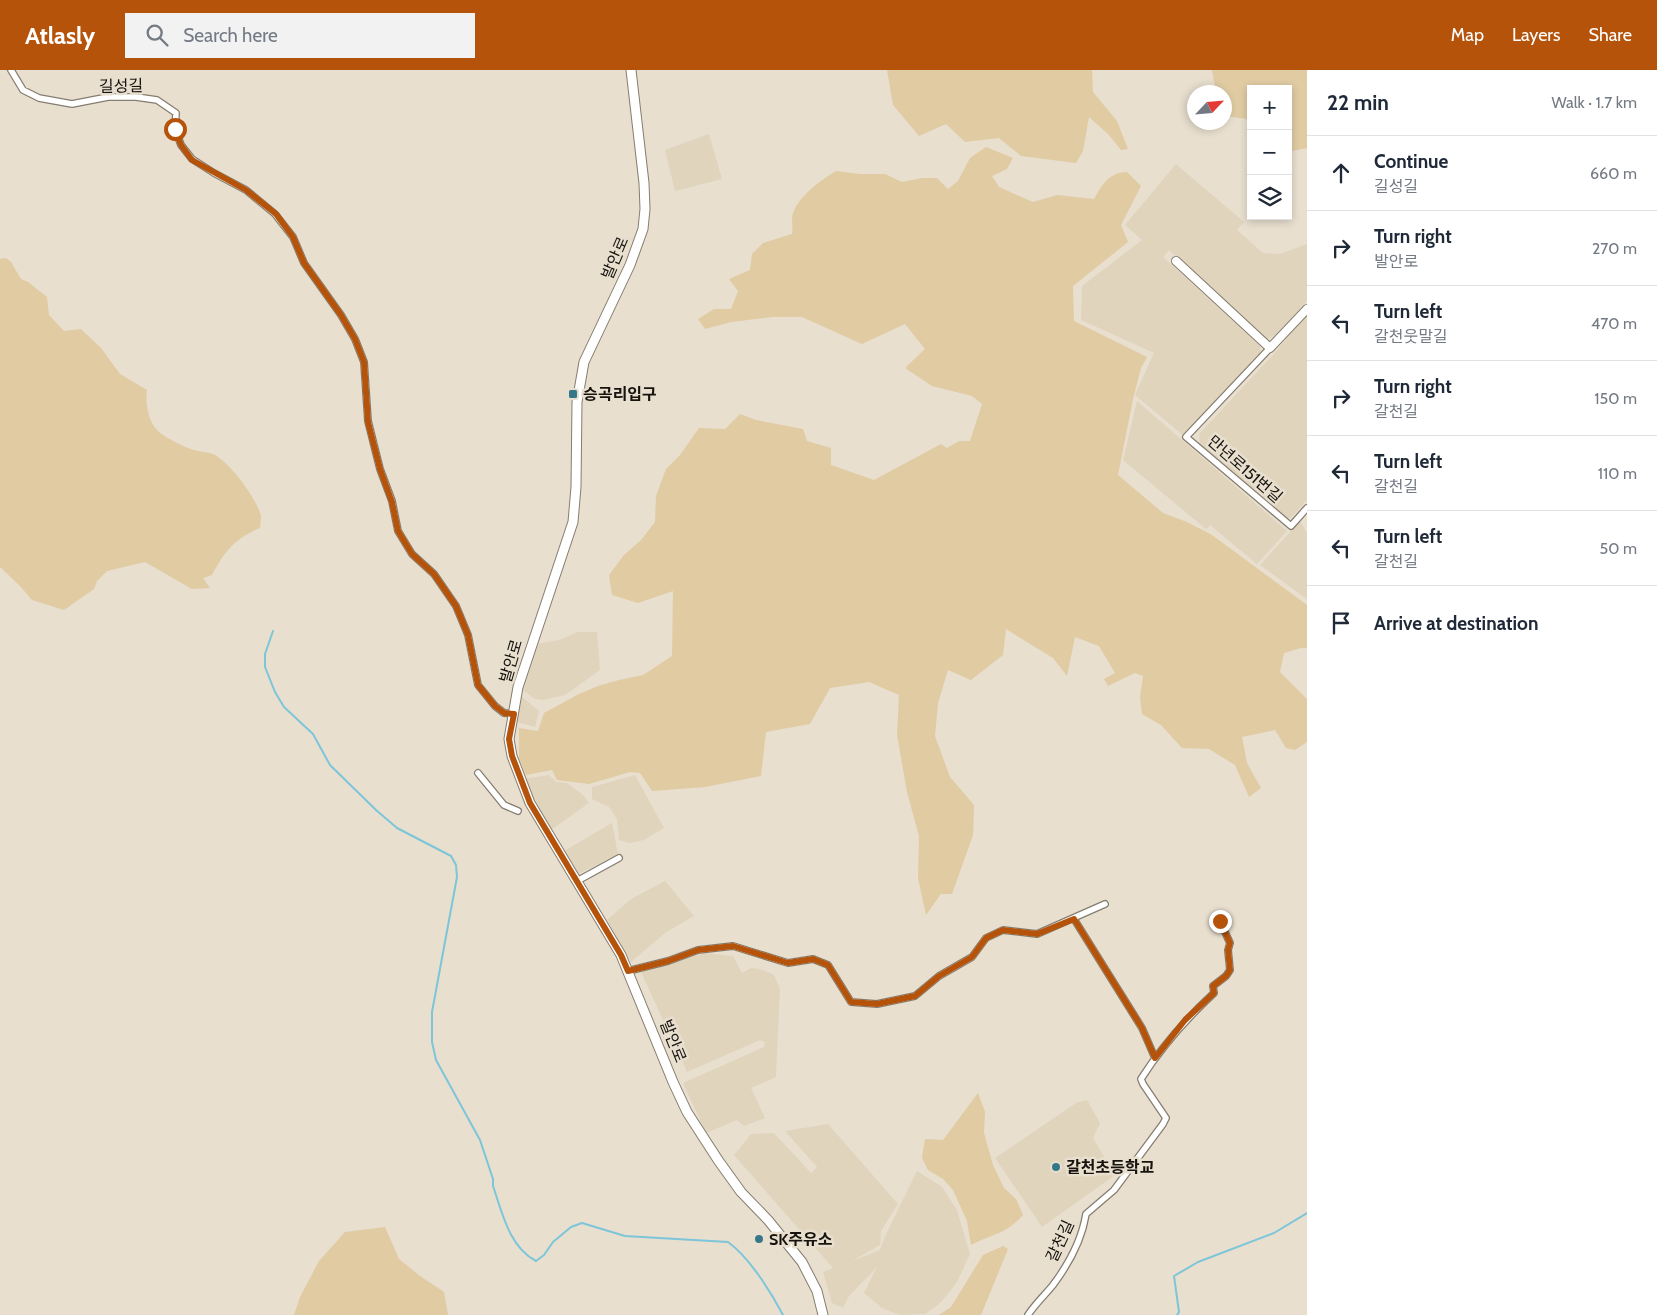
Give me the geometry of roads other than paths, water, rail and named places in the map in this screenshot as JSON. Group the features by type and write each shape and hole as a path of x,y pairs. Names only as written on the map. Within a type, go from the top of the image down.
{"main road":[{"name":"발안로","path":"630,70 644,183 645,208 643,229 630,265 584,362 577,402 574,522 526,660 518,687 509,739 512,756 530,803 621,955 687,1112 741,1192 768,1220 802,1262 817,1291 823,1315"}],"street":[{"name":"길성길","path":"11,70 23,90 39,98 72,104 108,97 136,96 157,100 176,113 175,129 181,145 192,160 246,190 276,214 293,237 304,263 341,315 355,339 364,362 368,422 380,469 392,502 398,531 412,554 434,574 456,606 468,635 478,685 495,706 504,713 514,714"},
{"path":"1176,261 1270,348"},
{"name":"만년로151번길","path":"1307,309 1186,437 1291,526 1307,508"},
{"path":"478,773 504,805 518,811"},
{"path":"577,881 619,858"},
{"path":"628,971 668,961 698,950 733,946 788,963 813,959 828,965 851,1002 877,1004 915,996 939,976 972,957 986,938 1003,930 1037,934 1105,904"},
{"path":"1074,919 1142,1028 1155,1058"},
{"name":"갈천길","path":"1028,1315 1054,1284 1069,1260 1084,1228 1086,1214 1114,1190 1166,1118 1141,1079 1185,1020 1214,993 1213,986 1226,976 1230,970 1228,950 1230,943 1220,921"}],"waterway":[{"path":"273,631 265,654 265,667 275,692 284,707 313,734 330,765 376,810 397,828 451,856 456,865 457,877 432,1012 432,1042 436,1060 480,1140 503,1217 519,1247 536,1261 544,1255 553,1242 571,1227 582,1223 625,1236 728,1242 744,1256 766,1286 783,1315"},
{"path":"1177,1315 1179,1312 1174,1276 1198,1262 1274,1233 1307,1213"}],"place":[{"name":"승곡리입구","path":"573,394"},
{"name":"갈천초등학교","path":"1056,1167"},
{"name":"SK주유소","path":"759,1239"}]}
